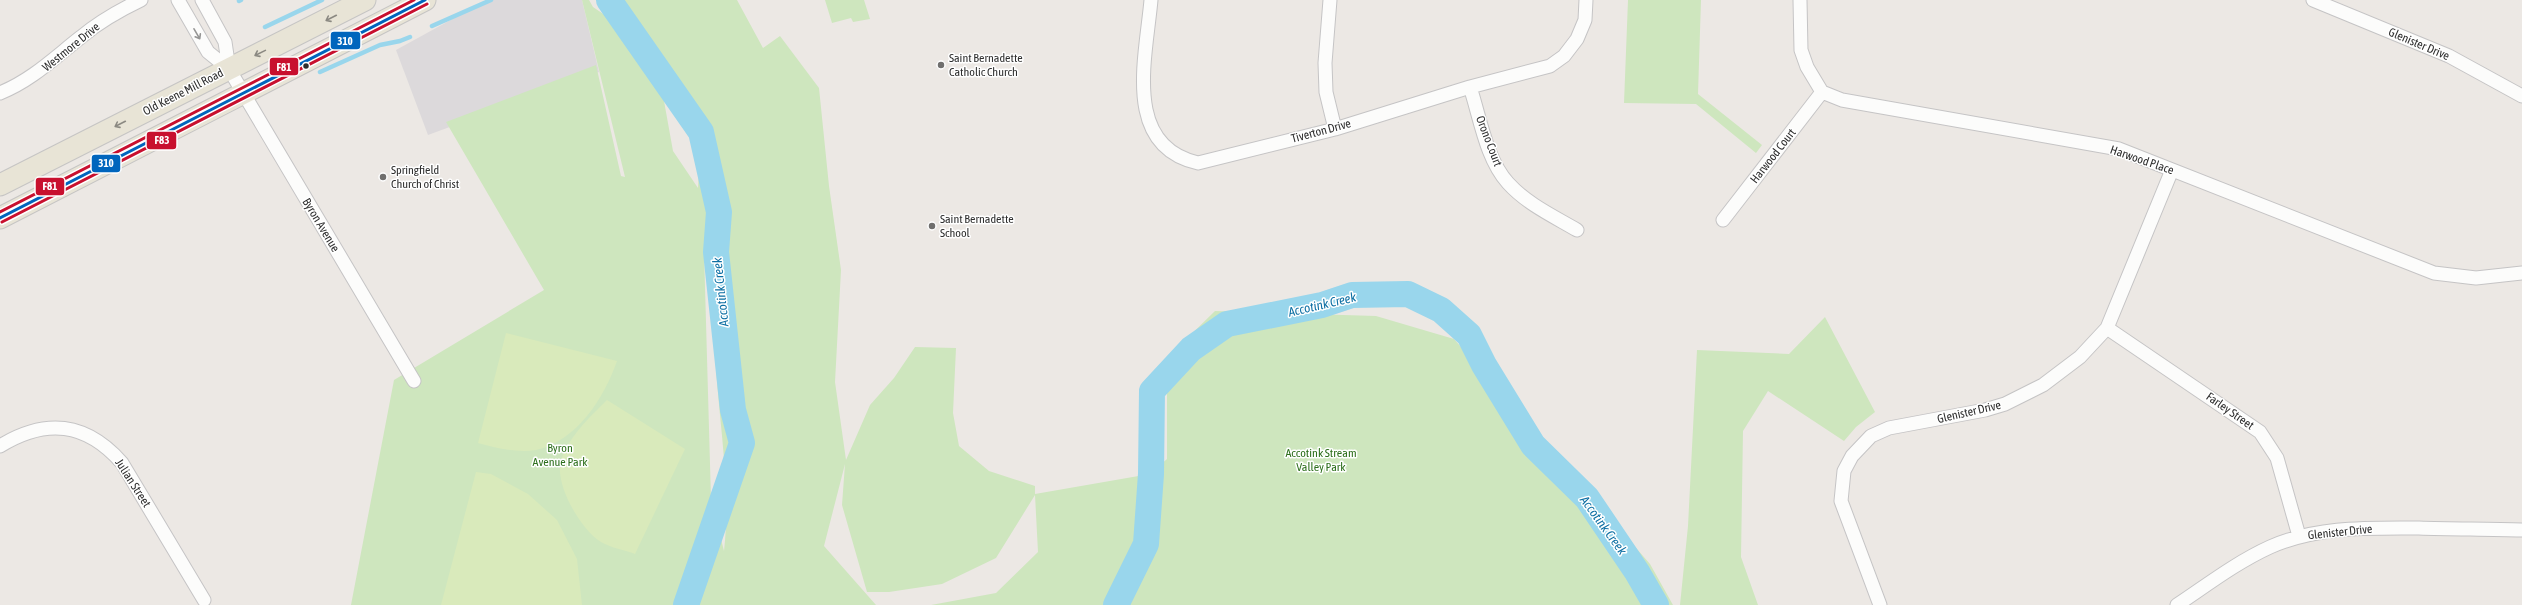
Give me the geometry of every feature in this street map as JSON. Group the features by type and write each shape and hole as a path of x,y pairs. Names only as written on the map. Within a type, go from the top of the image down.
{"main road":[{"name":"Old Keene Mill Road","path":"0,185 365,0"},
{"path":"0,218 425,0"}],"street":[{"name":"Westmore Drive","path":"0,93 27,81 113,14 141,0"},
{"path":"178,0 208,52 229,69"},
{"path":"202,0 225,42 229,69"},
{"name":"Tiverton Drive","path":"1150,0 1143,100 1153,132 1168,148 1183,159 1198,163 1335,129 1470,87 1550,66 1564,56 1577,39 1585,20 1586,0"},
{"path":"1330,0 1325,63 1326,92 1335,129"},
{"path":"1800,0 1801,50 1807,67 1822,92"},
{"name":"Glenister Drive","path":"2313,0 2449,56 2522,96"},
{"name":"Byron Avenue","path":"229,69 414,381"},
{"name":"Orono Court","path":"1470,87 1492,153 1507,182 1538,207 1577,230"},
{"name":"Harwood Place","path":"1822,92 1842,100 2119,149 2434,273 2476,278 2522,273"},
{"name":"Harwood Court","path":"1723,220 1822,92"},
{"name":"Glenister Drive","path":"1880,605 1841,501 1844,472 1858,448 1871,436 1889,428 1985,410 2024,396 2080,357 2107,328 2172,170"},
{"name":"Farley Street","path":"2107,328 2260,432 2277,458 2299,536"},
{"name":"Julian Street","path":"0,446 34,430 51,427 79,431 96,439 110,449 122,463 204,600"},
{"name":"Glenister Drive","path":"2177,605 2237,564 2270,547 2299,536 2325,531 2364,528 2522,530"}],"shaded area":[{"path":"487,0 582,0 599,72 428,135 396,50"}],"green space":[{"path":"582,0 589,0 593,7 624,28 606,0 737,0 763,48 780,36 819,88 829,186 841,270 835,382 846,460 870,405 894,378 915,347 956,348 953,413 959,446 989,471 1035,486 1035,494 1150,474 1167,459 1167,358 1215,311 1376,316 1454,339 1650,564 1673,605 931,605 996,593 1038,552 1035,495 996,558 942,584 889,592 867,592 842,505 845,464 824,546 876,605 351,605 394,380 544,290 446,122 596,65 621,176 625,177","holes":["657,62 701,132 698,188 673,151","704,251 711,275 713,291 716,368 726,483 726,528 724,551 711,499"]},
{"path":"825,0 864,0 870,19 853,22 851,18 832,23"},
{"path":"1628,0 1701,0 1698,94 1762,145 1756,153 1696,104 1624,103"},
{"path":"1825,317 1875,412 1856,427 1844,441 1768,391 1743,431 1741,557 1758,605 1680,605 1688,526 1697,350 1789,354"},
{"path":"506,333 617,361 605,389 587,416 564,438 551,445 536,450 514,450 478,443"},
{"path":"607,400 685,449 635,554 605,544 593,536 585,528 571,506 561,482 561,461 564,452 580,428"},
{"path":"476,472 491,474 528,494 557,520 577,559 582,605 441,605"}],"waterway":[{"path":"265,27 322,0"},
{"path":"432,26 491,0"},
{"name":"Accotink Creek","path":"609,0 701,132 719,212 716,252 733,410 742,443 686,605"},
{"path":"320,72 380,45 400,41 410,37"},
{"name":"Accotink Creek","path":"1116,605 1146,544 1151,474 1152,391 1191,349 1227,324 1322,305 1352,295 1408,294 1441,310 1469,335 1484,365 1533,445 1587,498 1637,572 1656,605"}],"transit line":[{"name":"F81","path":"0,212 414,0"},
{"name":"310","path":"0,218 425,0"},
{"name":"F83","path":"2,222 427,4"}],"place":[{"name":"Saint Bernadette Catholic Church","path":"941,65"},
{"name":"Springfield Church of Christ","path":"383,177"},
{"name":"Saint Bernadette School","path":"932,226"}],"park label":[{"name":"Byron Avenue Park","path":"560,455"},
{"name":"Accotink Stream Valley Park","path":"1321,460"}]}
